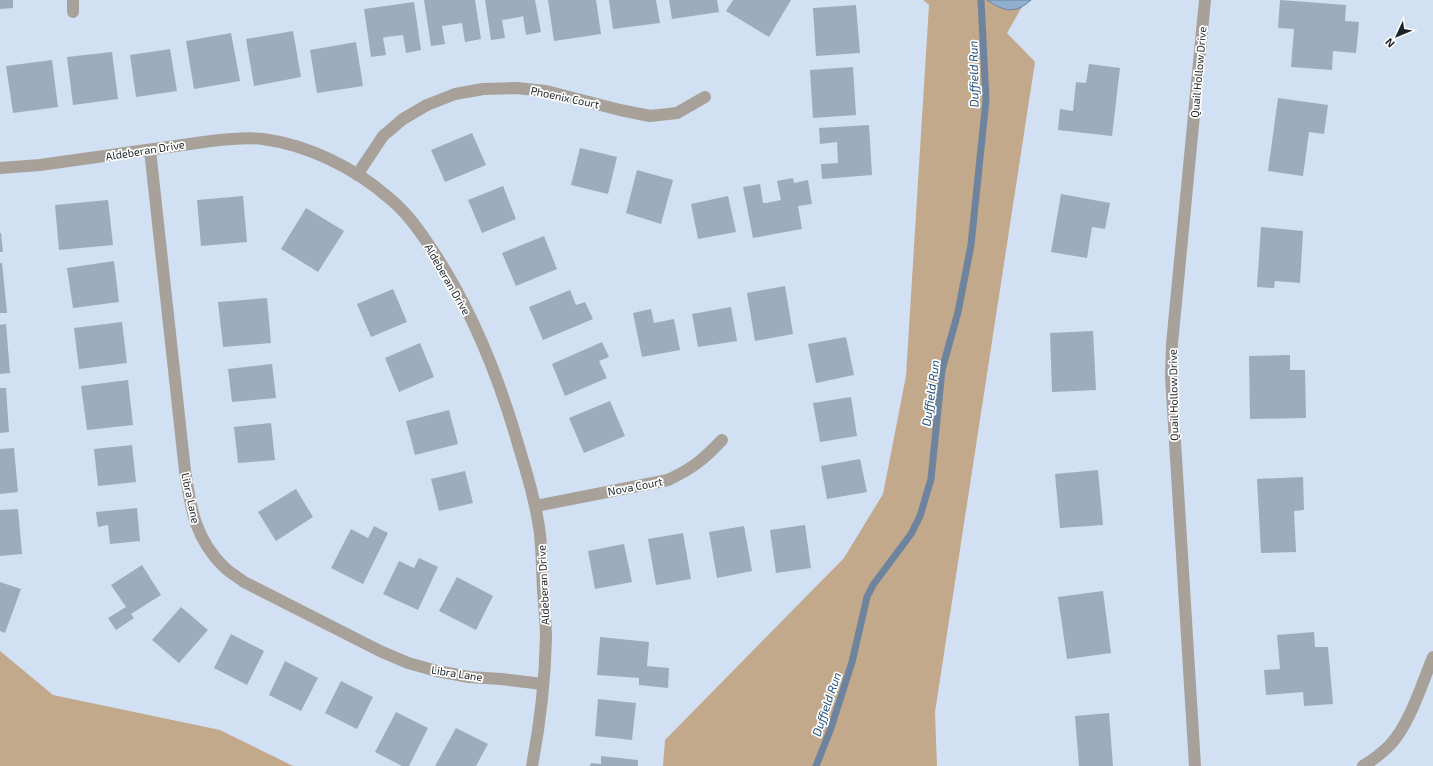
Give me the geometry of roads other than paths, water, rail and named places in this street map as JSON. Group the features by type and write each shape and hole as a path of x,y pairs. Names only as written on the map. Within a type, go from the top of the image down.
{"street":[{"name":"Quail Hollow Drive","path":"1195,766 1171,377 1174,328 1205,0"},
{"name":"Phoenix Court","path":"357,174 384,136 403,119 427,105 455,94 483,89 516,88 546,91 650,116 677,112 705,97"},
{"name":"Aldeberan Drive","path":"0,168 40,165 211,141 263,139 294,146 324,156 357,174 390,198 419,230 443,267 478,332 506,404 536,506 542,559 546,638 538,738 532,766"},
{"name":"Libra Lane","path":"150,150 189,500 195,525 207,546 224,567 244,582 380,651 408,663 437,671 469,677 543,684"},
{"name":"Nova Court","path":"536,506 668,480 688,471 704,459 722,440"},
{"path":"1363,766 1391,745 1404,725 1433,657"}],"water":[{"path":"987,0 1031,0 1020,8 1009,10 998,7"}],"waterway":[{"name":"Duffield Run","path":"816,766 831,728 852,662 867,597 873,585 911,534 920,516 931,479 942,370 958,312 971,245 986,100 981,0"}]}
